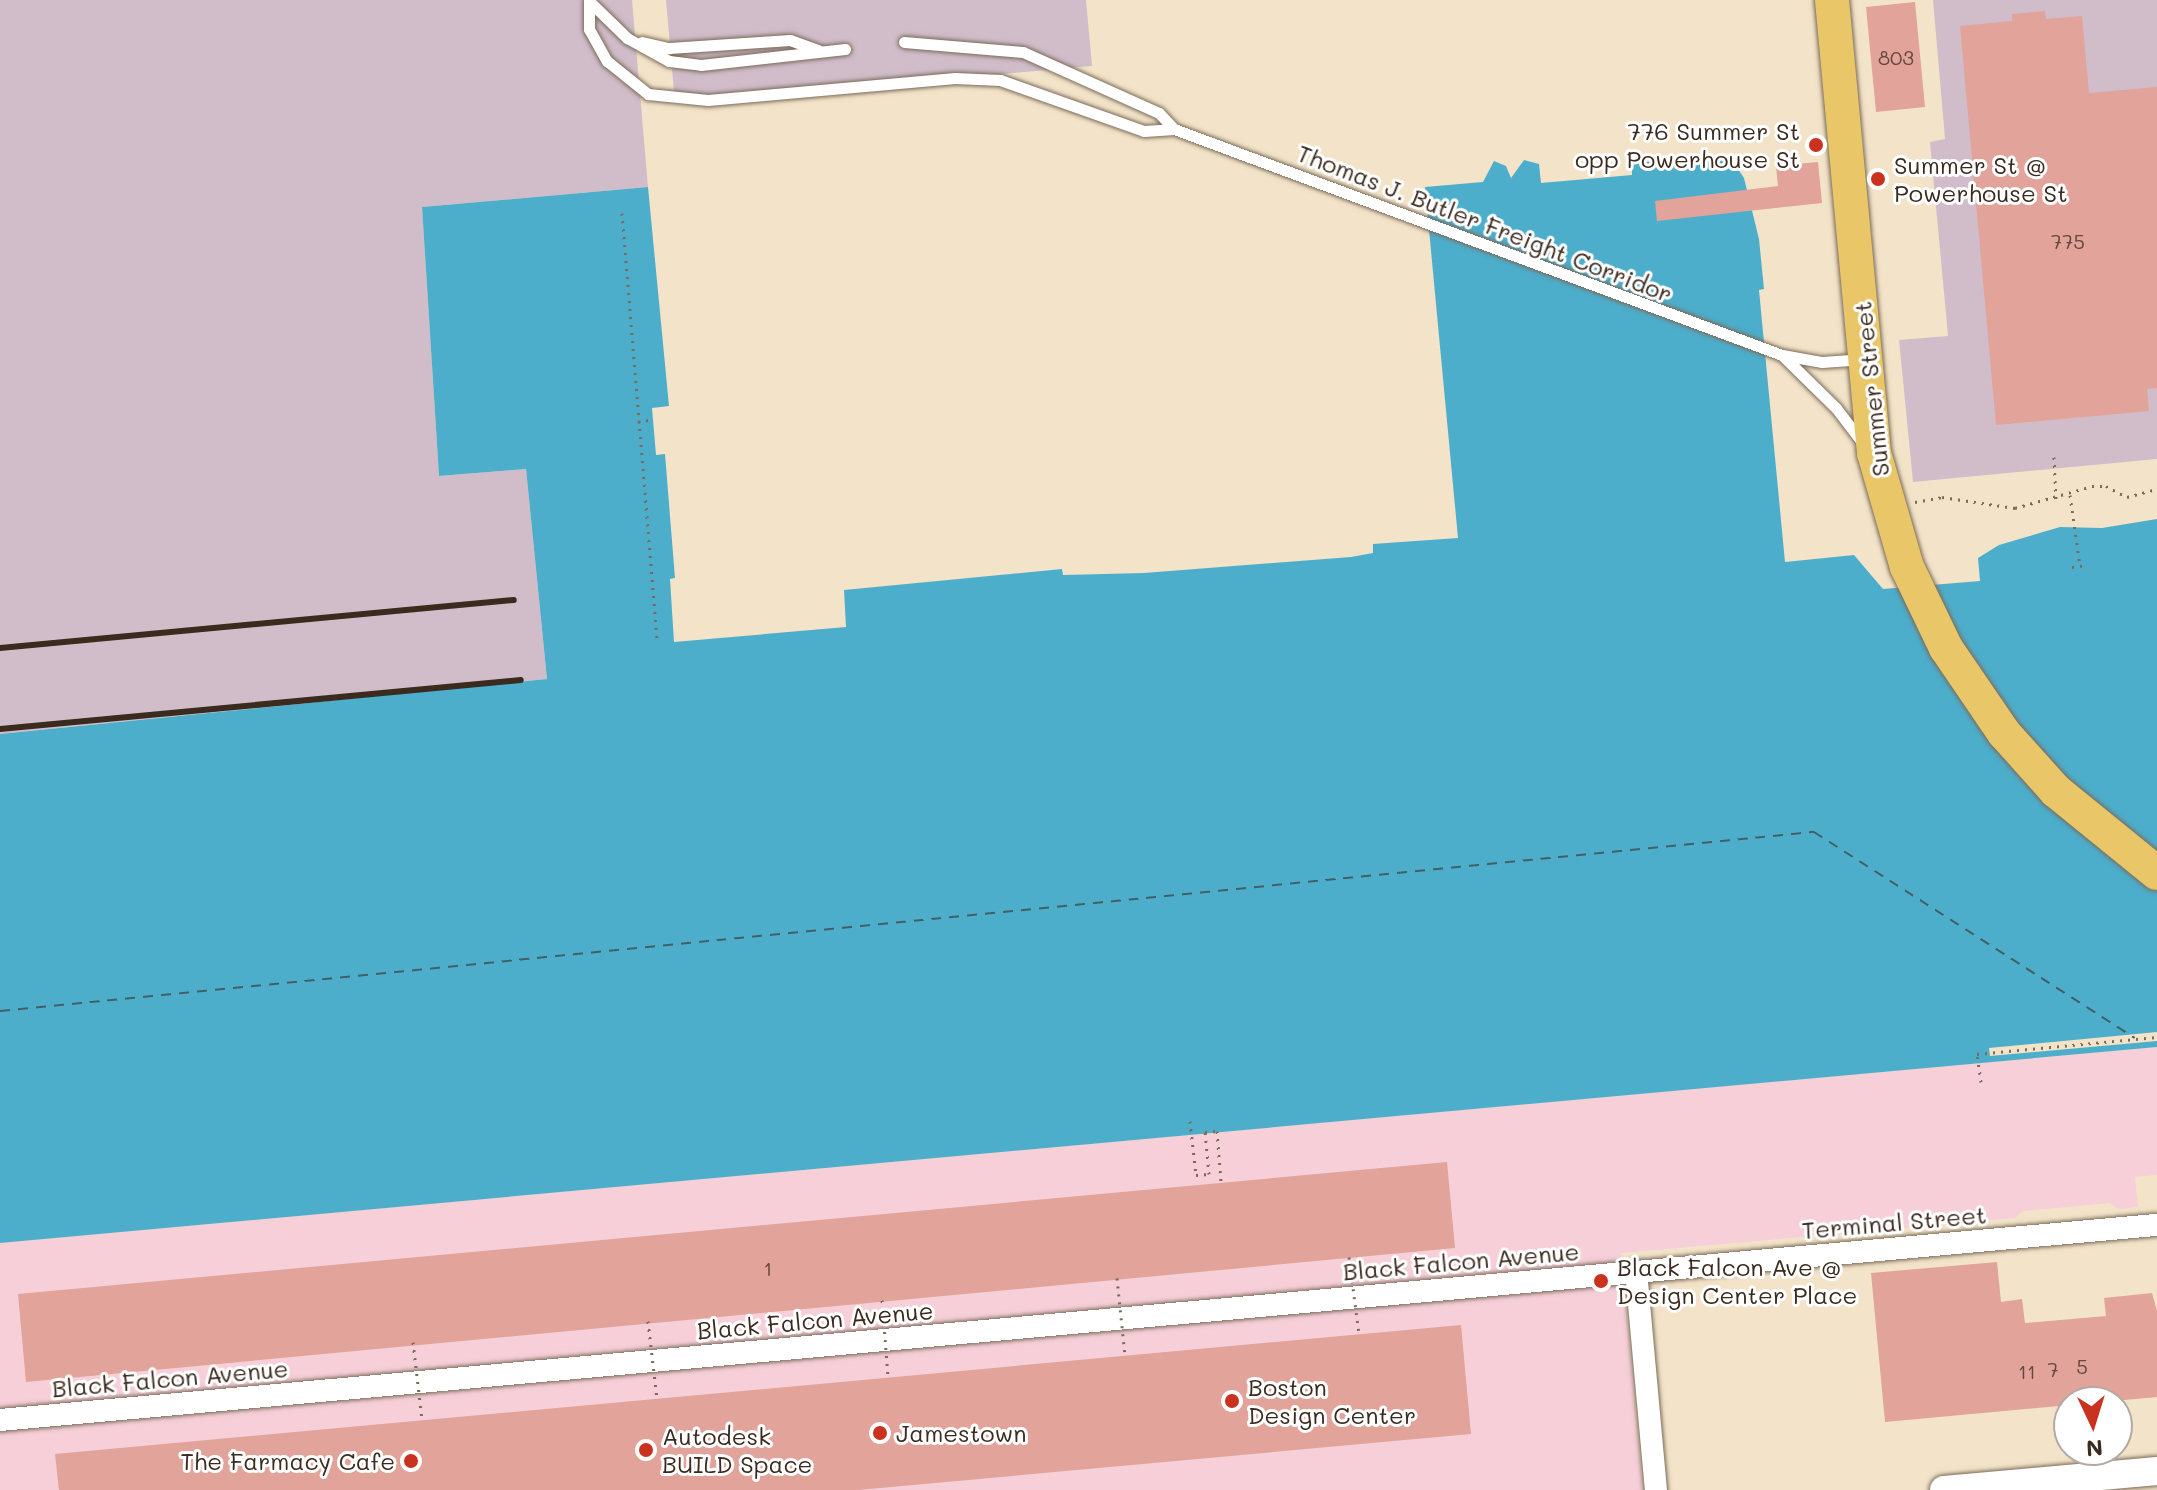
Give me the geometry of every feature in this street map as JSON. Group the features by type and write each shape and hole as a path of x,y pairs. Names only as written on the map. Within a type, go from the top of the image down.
{"main road":[{"name":"Summer Street","path":"1832,0 1879,480 1910,576 1959,670 2021,754 2093,824 2157,873"}],"street":[{"name":"Terminal Street","path":"1636,1271 2157,1225"},
{"name":"Black Falcon Avenue","path":"0,1420 1636,1271"},
{"path":"1636,1271 1656,1490"},
{"path":"1944,1490 2157,1471"}],"lane":[{"name":"Thomas J. Butler Freight Corridor","path":"590,1 589,29 607,61 648,94 708,100 955,78 1000,80 1144,131 1174,129 1782,355 1822,362 1866,359"},
{"name":"Thomas J. Butler Freight Corridor","path":"590,1 627,38 669,61 701,65 845,49"},
{"name":"Thomas J. Butler Freight Corridor","path":"627,38 669,48 790,40 822,52"},
{"name":"Thomas J. Butler Freight Corridor","path":"904,42 1023,52 1159,113 1174,129"},
{"name":"Thomas J. Butler Freight Corridor","path":"1782,355 1847,421 1879,480"}],"path":[{"path":"622,213 657,642"},
{"path":"638,422 653,419"},
{"path":"2054,457 2056,499"},
{"path":"1915,502 1942,497 2001,509 2056,499 2099,486 2127,497 2157,489"},
{"path":"2070,494 2080,566"},
{"path":"2072,567 2087,565"},
{"path":"1981,1082 1977,1054 2157,1037"},
{"path":"1190,1121 1196,1175 1209,1174 1205,1132 1217,1131 1221,1182"},
{"path":"1349,1257 1359,1334"},
{"path":"1117,1278 1125,1356"},
{"path":"882,1300 888,1377"},
{"path":"648,1321 657,1399"},
{"path":"413,1342 422,1420"}],"shaded area":[{"path":"0,0 632,0 648,187 422,207 439,476 526,469 547,679 0,734"},
{"path":"666,0 1086,0 1092,66 675,103"},
{"path":"1933,0 2157,0 2157,459 1913,482 1899,340 1948,336 1930,142 1945,139"},
{"path":"2157,1047 2157,1175 2135,1177 2138,1207 2118,1209 2110,1203 2023,1211 2015,1218 1621,1253 1643,1490 0,1490 0,1243"}],"water":[{"path":"1719,156 1734,163 1744,178 1759,239 1764,289 1759,290 1785,562 1854,555 1883,589 1980,581 1978,558 1999,545 2060,527 2102,528 2157,519 2157,1047 0,1243 0,734 547,679 526,469 439,476 422,207 648,187 669,406 652,408 656,455 665,454 675,578 670,579 674,642 846,627 844,590 1062,569 1063,575 1144,573 1351,557 1373,553 1373,544 1458,538 1425,187 1483,182 1494,161 1506,166 1511,178 1524,160 1539,164 1541,183 1632,175 1632,163"}],"pier":[{"path":"2157,1032 2157,1041 1990,1056 1989,1048"}],"building":[{"path":"1915,2 1925,107 1876,112 1866,7"},
{"path":"2045,11 2046,19 2082,16 2089,93 2157,87 2157,388 2147,389 2149,411 1996,425 1960,26 2012,21 2012,14"},
{"path":"1818,162 1822,203 1657,221 1655,201 1778,186 1776,166"},
{"path":"1447,1162 1455,1248 26,1382 18,1294"},
{"path":"1997,1262 2001,1302 2022,1299 2025,1323 2106,1316 2104,1298 2152,1293 2157,1311 2157,1397 2133,1399 2133,1386 2053,1386 2053,1407 1885,1422 1871,1273"},
{"path":"1461,1325 1471,1434 858,1490 59,1490 55,1454"}],"ferry route":[{"path":"0,1011 1814,832 2135,1038"}],"railway":[{"path":"0,648 514,600"},
{"path":"0,729 521,680"}],"place":[{"name":"776 Summer St opp Powerhouse St","path":"1816,145"},
{"name":"Summer St @ Powerhouse St","path":"1878,179"},
{"name":"Black Falcon Ave @ Design Center Place","path":"1601,1281"},
{"name":"Boston Design Center","path":"1232,1401"},
{"name":"Jamestown","path":"880,1433"},
{"name":"Autodesk BUILD Space","path":"646,1450"},
{"name":"The Farmacy Cafe","path":"411,1461"}]}
